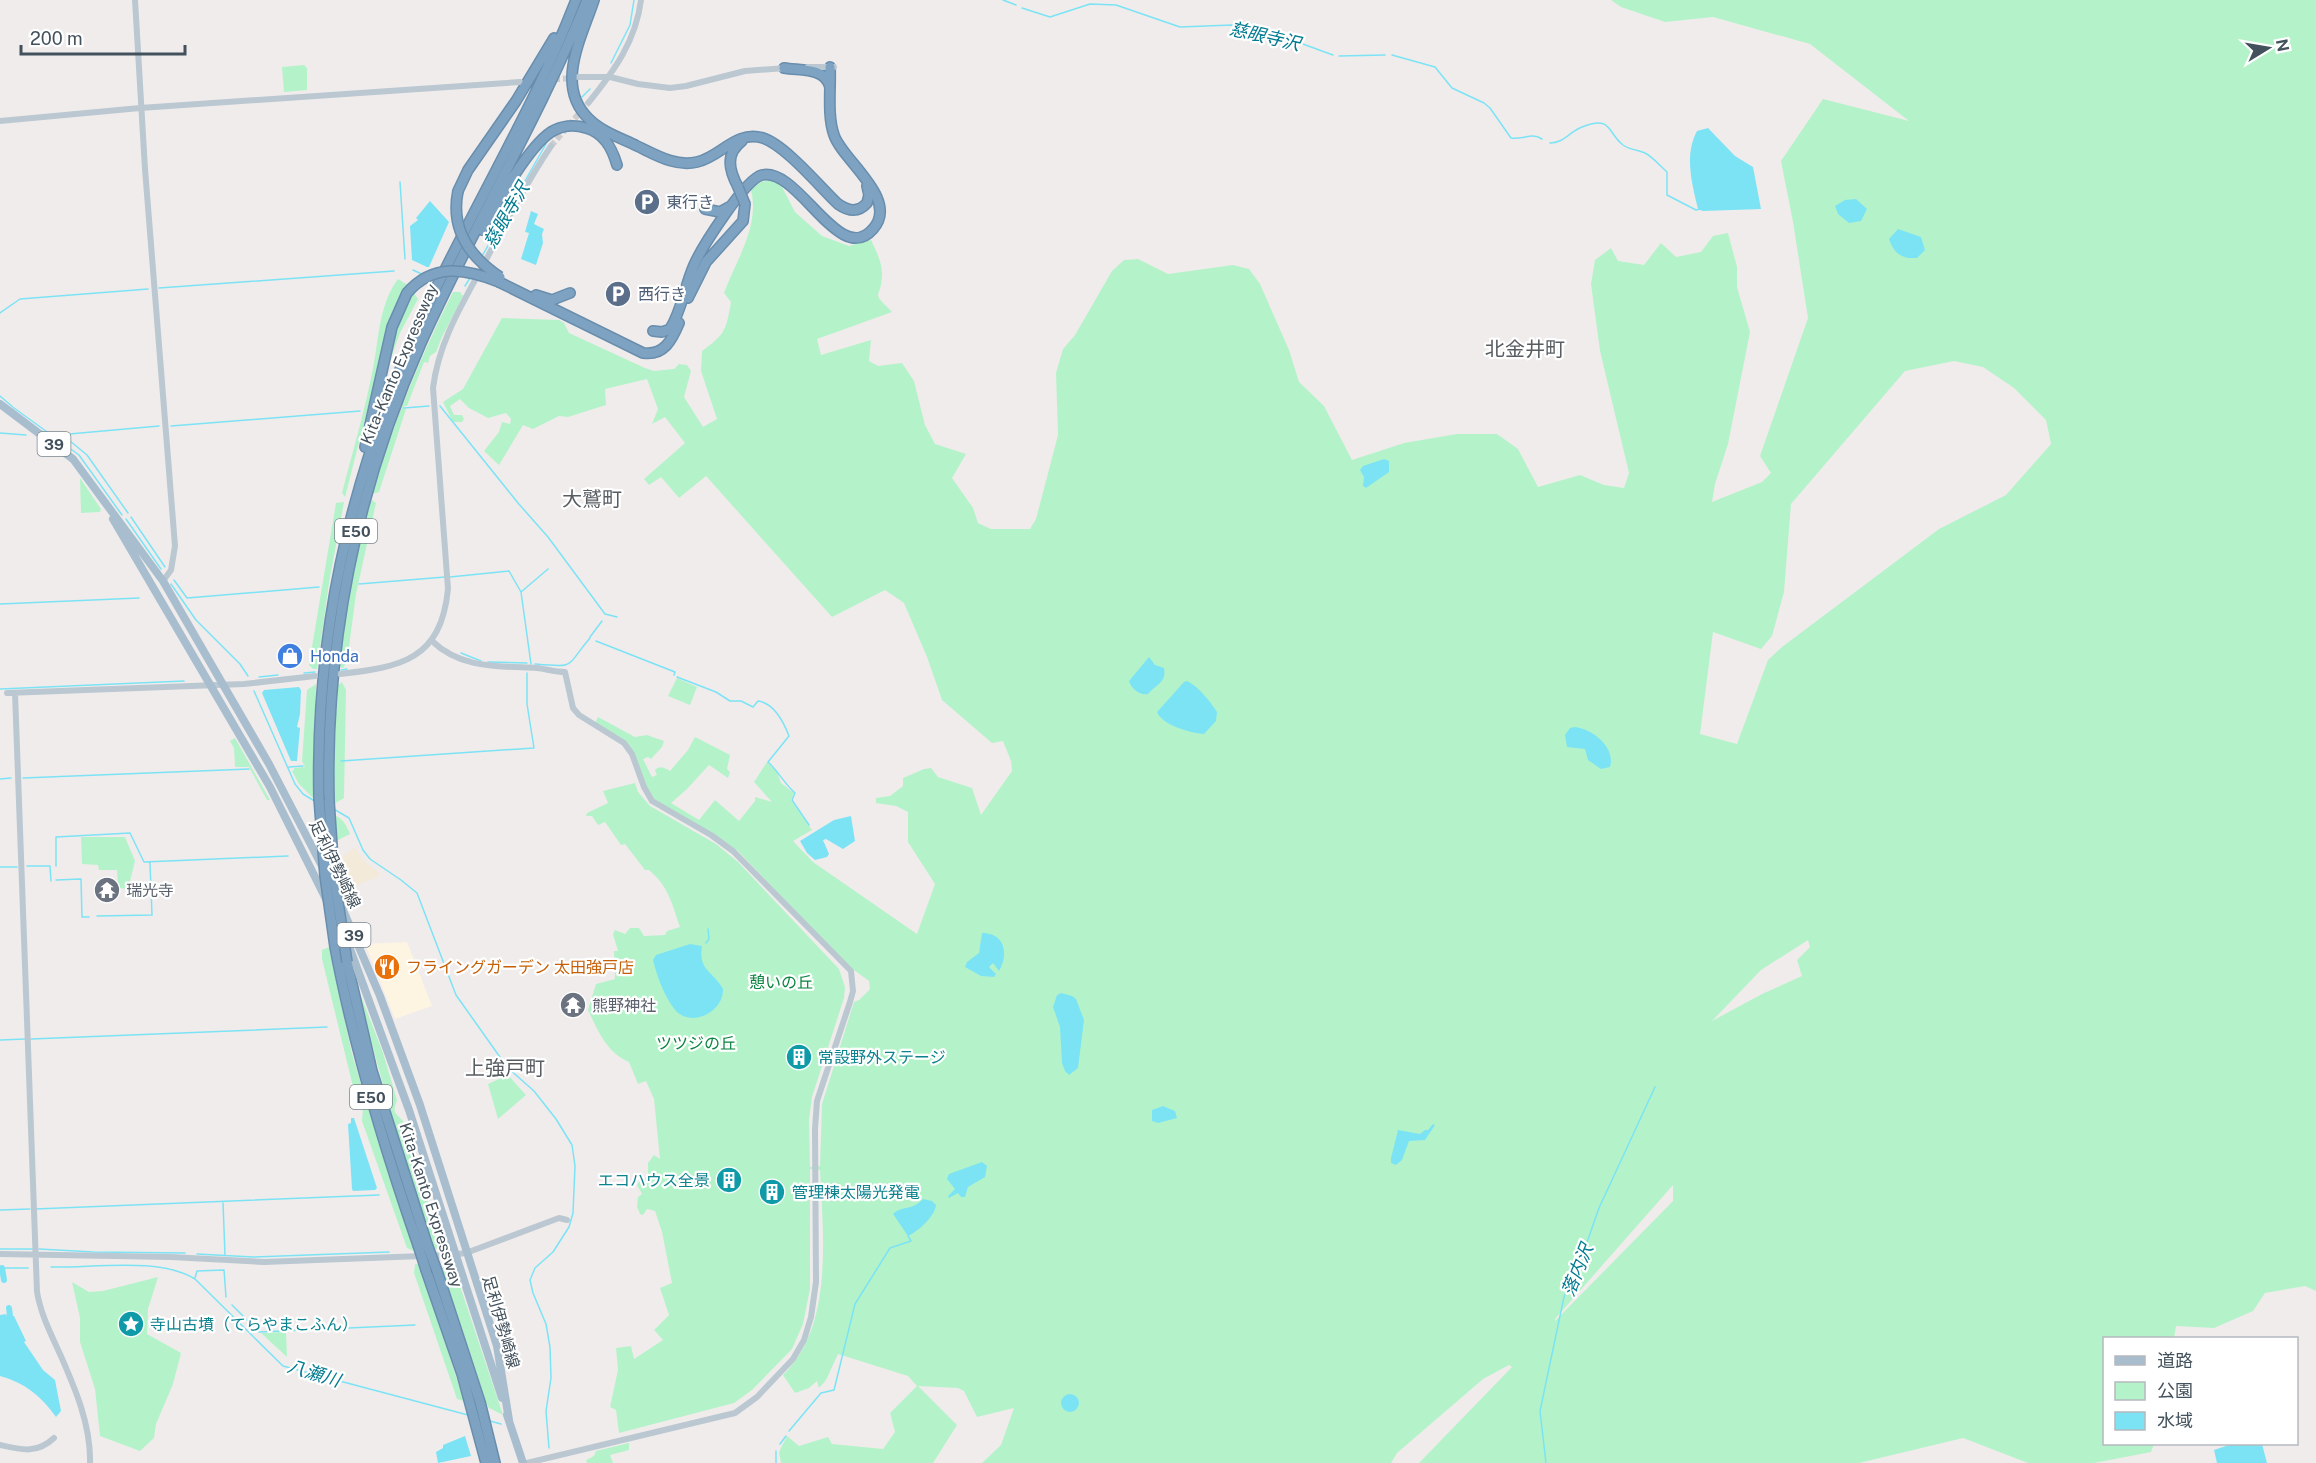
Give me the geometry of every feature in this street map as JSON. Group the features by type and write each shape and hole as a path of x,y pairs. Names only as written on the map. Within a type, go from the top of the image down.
{"highway":[{"path":"574,0 537,69 468,170 458,191 457,214 466,244 477,260 500,280 636,351 654,354 665,348 672,339 695,281 712,255 744,221 746,204 729,166 731,154 742,141 756,137"},
{"name":"Kita-Kanto Expressway","path":"486,1463 480,1402 437,1271 423,1244 372,1101 351,1023 335,947 324,876 324,800 320,718 326,643 334,590 350,517 372,440 403,359 535,91 574,0"},
{"name":"Kita-Kanto Expressway","path":"495,1463 470,1401 426,1270 423,1244 372,1071 347,962 324,800 336,644 342,601 357,528 378,452 395,404 452,278 519,147 587,0"},
{"path":"594,0 576,50 572,72 575,97 588,119 605,130 676,163 702,161 737,140 756,137 769,140 837,204 847,210 857,210 867,203 869,191 863,175"},
{"path":"653,331 662,332 670,329 698,255 733,204 754,179 764,175 773,175 785,180 837,231 848,236 859,237 872,231 879,216 876,197 834,136 831,123 832,67"},
{"path":"784,68 821,74 828,82 831,93"},
{"path":"452,278 468,257 498,203 528,157 552,132 572,126 594,130 608,143 617,165"},
{"path":"705,209 720,212 733,204"},
{"path":"350,517 392,327 407,293 421,280 442,270 476,274 500,280 546,300 570,294"}],"main road":[{"name":"足利伊勢崎線","path":"0,404 66,453 78,465 163,581 290,802 370,971 420,1106 500,1359 509,1420"},
{"name":"足利伊勢崎線","path":"99,494 281,806 346,940 398,1077 525,1463"},
{"path":"147,579 163,581 160,592 170,615"}],"street":[{"path":"135,0 140,108 175,546 171,570 163,581"},
{"path":"589,102 610,77 629,44 641,0"},
{"path":"578,77 610,77 638,84 670,88 745,71 832,67"},
{"path":"0,121 140,108 520,81"},
{"path":"340,674 396,665 408,660 432,641 441,626 448,589 433,388 438,359 445,337 468,293 550,146"},
{"path":"432,641 446,652 482,666 537,668 565,672 573,708 579,715 624,742 632,754 644,787 652,801 717,839 743,860 851,971 853,985 850,1002 817,1101 815,1129 816,1292 804,1340 794,1359 758,1396 735,1413 525,1463"},
{"path":"90,1463 89,1440 81,1408 39,1302 11,693 224,685 315,676"},
{"path":"0,1254 171,1257 264,1262 456,1255 559,1218 567,1220"},
{"path":"0,1445 22,1449 41,1449 54,1438"}],"shaded area":[{"path":"407,942 432,1006 395,1019 365,944"}],"green space":[{"path":"1611,0 2316,0 2316,1291 2305,1286 2265,1293 2253,1311 2214,1328 2176,1326 2174,1337 2103,1337 2103,1445 2154,1445 2151,1452 2094,1463 2028,1463 1963,1438 1859,1463 1419,1463 1512,1367 1509,1365 1483,1379 1397,1453 1391,1463 982,1463 1001,1445 1014,1408 977,1417 964,1391 958,1388 918,1386 957,1425 933,1463 781,1463 779,1452 787,1436 799,1446 828,1437 832,1444 883,1449 895,1432 890,1413 917,1386 908,1376 838,1354 826,1380 819,1388 817,1381 809,1388 795,1393 783,1375 799,1355 811,1331 822,1278 823,1223 820,1170 810,1169 810,1289 803,1324 792,1349 752,1390 734,1403 619,1433 616,1410 610,1407 618,1370 616,1348 631,1346 634,1359 663,1340 654,1330 669,1315 660,1288 672,1283 662,1232 655,1211 647,1209 643,1215 637,1207 638,1197 642,1194 637,1185 640,1180 648,1176 648,1163 654,1155 660,1159 654,1099 646,1081 638,1084 629,1062 609,1047 588,1010 596,984 615,979 614,951 618,951 613,934 615,930 625,934 630,928 639,928 644,936 665,935 667,931 680,927 669,896 656,876 649,870 645,870 625,844 621,845 605,822 598,825 592,816 586,816 587,813 608,803 603,791 635,783 638,792 650,806 716,844 738,862 839,969 845,987 844,998 812,1097 809,1120 810,1167 820,1166 822,1104 854,1002 870,989 869,981 847,965 738,851 671,812 652,797 629,749 620,739 595,723 598,717 635,737 647,735 664,741 662,747 651,759 648,757 643,759 652,777 657,775 655,770 659,768 670,771 688,750 695,737 730,755 728,778 709,765 671,803 699,820 715,800 739,821 755,801 755,797 772,802 754,782 767,762 777,772 781,783 794,793 791,800 812,830 793,841 813,862 917,934 935,884 908,842 908,812 896,806 876,803 876,798 890,796 903,786 903,778 931,768 938,777 972,788 981,815 1012,771 1011,761 1003,741 992,743 942,700 904,603 885,590 832,617 706,476 679,498 661,477 649,485 644,479 685,443 665,417 652,424 658,409 647,379 605,389 606,405 568,417 559,416 533,429 523,425 499,465 484,451 499,432 502,422 510,424 511,419 506,413 488,418 469,408 460,399 450,406 454,415 462,415 464,419 462,422 453,422 443,402 463,389 502,318 559,320 564,323 569,333 654,371 674,369 679,364 687,365 691,371 684,397 703,427 717,419 701,371 702,351 720,336 728,320 731,302 724,293 750,230 753,204 751,190 761,182 772,181 780,183 795,212 822,236 849,246 871,240 882,271 878,297 892,312 817,339 821,355 871,340 869,361 878,366 902,363 914,381 925,425 935,444 966,454 952,478 973,508 978,523 991,529 1030,529 1036,519 1058,435 1056,373 1063,349 1075,335 1112,271 1124,260 1138,259 1168,274 1233,265 1249,269 1260,284 1289,350 1299,382 1324,406 1352,460 1404,443 1457,434 1497,434 1518,449 1538,487 1580,475 1604,485 1624,488 1629,473 1600,351 1591,284 1595,260 1611,248 1618,261 1644,265 1661,243 1676,257 1701,252 1713,236 1728,233 1737,267 1737,287 1750,332 1728,444 1715,484 1712,502 1762,482 1771,473 1760,456 1808,318 1781,161 1823,99 1909,121 1810,44 1713,17 1665,22 1621,7","holes":["1954,361 1983,367 2014,388 2046,420 2051,444 2006,495 1939,529 1782,647 1768,660 1737,744 1700,734 1713,632 1761,649 1772,636 1784,592 1791,504 1905,371","1808,940 1810,947 1797,960 1802,976 1712,1021 1761,970","1673,1185 1673,1201 1555,1321 1555,1319"]},
{"path":"304,65 307,68 307,90 284,92 282,67"},
{"path":"398,279 409,286 418,299 400,333 388,367 395,328 410,294 405,288 393,310 345,497 342,493 367,396 381,320 387,298"},
{"path":"453,292 460,292 463,296 436,352 430,356 428,363 424,362 407,406 404,406 406,409 379,492 372,494 408,391"},
{"path":"80,478 101,509 100,512 81,513"},
{"path":"372,500 376,503 356,594 347,662 343,668 340,667 348,604 360,542"},
{"path":"344,502 329,583 317,669 313,669 309,665 336,503"},
{"path":"677,678 697,687 690,705 668,696"},
{"path":"342,682 346,690 344,798 334,804 334,739 338,685"},
{"path":"316,684 314,799 299,784 292,771 294,768 305,767 302,761 307,690"},
{"path":"235,738 270,800 267,800 249,767 235,767 234,748 230,741"},
{"path":"335,815 344,823 350,834 336,841"},
{"path":"81,837 125,837 135,861 128,889 118,888 117,870 99,870 98,865 82,864"},
{"path":"329,947 352,1054 414,1251 407,1248 362,1121 363,1107 356,1099 322,959 322,950"},
{"path":"359,996 361,996 383,1053 397,1100 395,1111 403,1121 440,1240 437,1249 434,1249 394,1125"},
{"path":"508,1075 526,1095 498,1119 488,1084"},
{"path":"443,1263 452,1265 454,1268 503,1415 487,1405 442,1268 446,1265"},
{"path":"415,1264 421,1268 464,1401 457,1399 414,1273"},
{"path":"158,1277 148,1309 147,1334 181,1353 173,1384 156,1424 154,1438 140,1451 100,1436 95,1389 80,1342 80,1318 72,1282 89,1292 103,1291"},
{"path":"286,1332 287,1357 261,1333"},
{"path":"629,1443 629,1450 610,1455 613,1463 587,1463 586,1460 594,1456 596,1451"}],"sand":[{"path":"355,848 364,861 380,873 378,877 343,891 339,859"}],"water":[{"path":"1708,128 1735,156 1753,167 1761,209 1703,211 1698,209 1690,170 1691,150 1697,131"},
{"path":"1856,199 1867,209 1861,221 1849,223 1838,214 1835,206 1845,200"},
{"path":"430,201 449,222 427,267 412,260 410,226 418,220 416,218"},
{"path":"531,211 538,214 534,224 544,229 543,243 536,265 521,259 529,233 525,232"},
{"path":"1898,229 1921,237 1925,250 1917,258 1907,258 1893,248 1889,239"},
{"path":"1384,459 1389,461 1389,472 1366,488 1363,486 1364,477 1360,470 1363,466"},
{"path":"1149,657 1155,665 1164,668 1164,677 1148,694 1139,693 1129,681"},
{"path":"1187,681 1204,695 1217,712 1216,721 1204,734 1184,730 1170,724 1164,721 1157,712"},
{"path":"299,687 301,690 300,714 297,727 300,728 297,761 291,761 262,693 264,690"},
{"path":"1575,727 1588,731 1601,740 1609,753 1610,767 1601,769 1588,760 1585,749 1567,747 1565,735 1570,728"},
{"path":"851,816 855,841 843,849 826,839 823,840 829,854 827,857 815,860 807,853 800,841 834,820"},
{"path":"982,933 996,937 1003,946 1004,958 999,971 993,963 989,967 996,974 994,977 981,976 965,967 967,962 979,953"},
{"path":"690,944 702,946 704,966 723,989 722,997 713,1010 706,1015 691,1018 676,1011 668,1000 653,960 656,955"},
{"path":"1061,993 1076,999 1084,1020 1078,1068 1069,1075 1062,1063 1060,1027 1053,1007 1057,995"},
{"path":"1163,1106 1175,1111 1177,1118 1158,1123 1152,1121 1152,1110"},
{"path":"351,1118 354,1118 377,1188 375,1190 353,1191 352,1189 348,1124 351,1123"},
{"path":"1433,1124 1435,1125 1425,1140 1409,1141 1402,1160 1396,1165 1391,1163 1398,1130 1420,1134"},
{"path":"982,1162 987,1166 985,1177 968,1187 965,1197 961,1197 958,1193 949,1198 948,1196 955,1189 947,1179 949,1174"},
{"path":"923,1199 932,1201 936,1205 933,1214 917,1231 908,1236 893,1214 914,1206"},
{"path":"0,1315 14,1316 26,1341 24,1342 43,1370 55,1380 61,1411 56,1417 32,1391 0,1376"},
{"path":"1066,1394 1074,1394 1079,1399 1077,1410 1066,1412 1061,1407 1061,1399"},
{"path":"465,1436 471,1456 438,1463 436,1452 443,1448 443,1445"},
{"path":"2229,1445 2262,1445 2267,1463 2217,1463 2214,1450"}],"waterway":[{"name":"慈眼寺沢","path":"611,63 630,25 634,0"},
{"name":"慈眼寺沢","path":"1003,0 1016,5"},
{"name":"慈眼寺沢","path":"1022,8 1050,17 1090,4 1116,5 1180,27 1232,25 1253,35 1278,35 1333,55"},
{"name":"慈眼寺沢","path":"1339,56 1385,55"},
{"name":"慈眼寺沢","path":"1392,55 1435,67 1452,88 1490,108 1511,138 1534,136 1542,139"},
{"name":"慈眼寺沢","path":"582,97 590,89"},
{"name":"慈眼寺沢","path":"1550,143 1555,143 1582,127 1604,124 1623,145 1648,155 1667,172 1667,195 1696,210 1700,209"},
{"name":"慈眼寺沢","path":"481,258 546,144"},
{"path":"400,182 405,259"},
{"name":"慈眼寺沢","path":"413,270 424,275"},
{"path":"159,288 394,271"},
{"name":"慈眼寺沢","path":"465,286 470,278"},
{"path":"0,313 20,299 148,289"},
{"path":"0,396 79,455 122,515"},
{"path":"404,408 429,406"},
{"path":"440,406 548,537 605,614 617,617"},
{"path":"171,426 360,411"},
{"path":"58,435 159,426"},
{"path":"0,433 26,435"},
{"path":"64,436 87,455 128,513"},
{"path":"131,517 165,567"},
{"path":"126,519 161,569"},
{"path":"531,664 521,592 548,569"},
{"path":"450,577 509,571 521,592"},
{"path":"359,584 445,577"},
{"path":"174,580 187,598 319,587"},
{"path":"171,584 196,620 240,664 248,676"},
{"path":"0,604 139,598"},
{"path":"590,637 602,621"},
{"path":"535,664 558,666 569,663 590,638"},
{"path":"596,641 675,672 674,675"},
{"path":"461,653 481,661"},
{"path":"488,662 527,663"},
{"path":"341,670 347,669"},
{"path":"304,673 315,672"},
{"path":"341,761 534,748 527,704 527,673"},
{"path":"259,677 278,675"},
{"path":"677,677 716,692 730,701 741,701 753,707 758,701 769,705 774,710 789,736 768,762 795,793 792,800 809,825"},
{"path":"0,689 184,681"},
{"path":"254,691 295,784 303,794 316,802"},
{"path":"289,767 303,766"},
{"path":"23,778 249,769"},
{"path":"0,779 11,778"},
{"path":"332,808 349,818 363,850 370,859 417,893 456,995 507,1067 534,1091 556,1119 572,1145 575,1166 573,1213 569,1227 553,1252 535,1268 530,1280 546,1324 550,1347 551,1378 546,1411 549,1448"},
{"path":"56,866 56,837 130,833 144,862 288,856"},
{"path":"97,916 152,915 150,863"},
{"path":"27,866 50,866 51,881"},
{"path":"0,867 17,867"},
{"path":"56,880 81,879 82,917 89,917"},
{"path":"706,943 709,939 708,929"},
{"path":"31,1039 327,1027"},
{"path":"0,1040 26,1039"},
{"name":"落内沢","path":"1546,1463 1540,1411 1564,1297 1580,1262 1599,1208 1655,1087"},
{"path":"35,1209 379,1195"},
{"path":"223,1203 225,1255"},
{"path":"0,1210 30,1209"},
{"path":"789,1431 821,1393 834,1390 855,1304 890,1248 911,1241 908,1236"},
{"path":"0,1249 34,1249"},
{"path":"39,1249 185,1253"},
{"path":"197,1254 253,1257 389,1252"},
{"name":"八瀬川","path":"51,1267 126,1265 164,1268 180,1272 195,1279 283,1366 468,1415"},
{"name":"八瀬川","path":"0,1268 28,1268"},
{"path":"2,1268 4,1280"},
{"path":"195,1278 197,1271 224,1270 226,1297"},
{"path":"232,1305 259,1332 415,1325"},
{"path":"9,1308 10,1316"},
{"name":"八瀬川","path":"490,1421 501,1424"},
{"path":"780,1444 786,1436"},
{"path":"776,1451 776,1463"}],"tunnel":[{"path":"527,81 574,78"},
{"path":"551,146 589,102"}],"place":[{"name":"東行き","path":"647,202"},
{"name":"西行き","path":"618,294"},
{"name":"Honda","path":"290,656"},
{"name":"瑞光寺","path":"107,890"},
{"name":"フライングガーデン 太田強戸店","path":"387,967"},
{"name":"熊野神社","path":"573,1005"},
{"name":"常設野外ステージ","path":"799,1057"},
{"name":"エコハウス全景","path":"729,1180"},
{"name":"管理棟太陽光発電","path":"772,1192"},
{"name":"寺山古墳（てらやまこふん）","path":"131,1324"}],"district":[{"name":"北金井町","path":"1525,349"},
{"name":"大鷲町","path":"592,499"},
{"name":"上強戸町","path":"505,1068"}],"park label":[{"name":"憩いの丘","path":"781,982"},
{"name":"ツツジの丘","path":"696,1043"}]}
